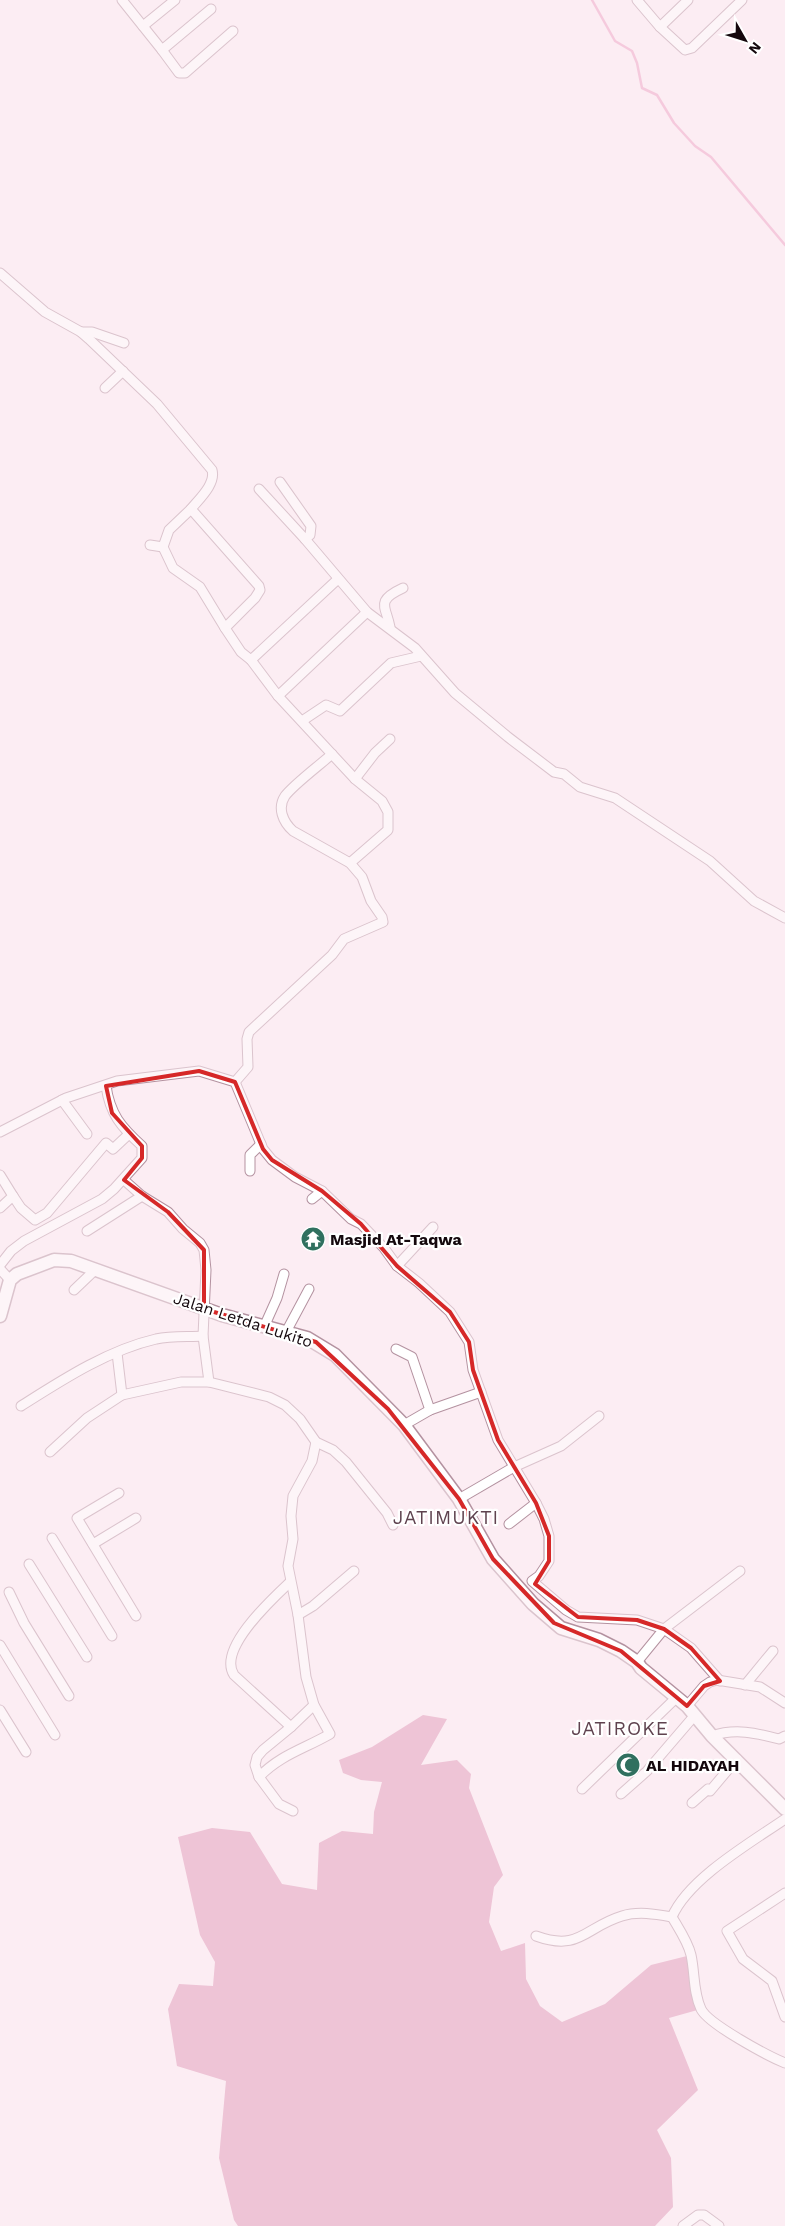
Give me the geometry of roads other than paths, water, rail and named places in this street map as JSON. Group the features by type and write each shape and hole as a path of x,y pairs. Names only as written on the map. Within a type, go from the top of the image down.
{"street":[{"path":"122,0 179,73 185,74 233,31"},
{"path":"142,26 175,0"},
{"path":"637,0 681,48 689,50 742,0"},
{"path":"660,26 688,0"},
{"path":"162,50 211,9"},
{"path":"0,273 45,312 81,332 123,371 156,404 212,470 210,484 191,509 169,530 163,547 173,568 200,587 241,652 251,660 278,696 354,779 382,801 388,812 388,830 350,863"},
{"path":"81,332 92,332 124,343"},
{"path":"105,388 123,371"},
{"path":"280,482 311,526 310,535 305,540"},
{"path":"259,489 366,612 390,627 415,648 455,692 538,761 554,772 564,774 580,787 615,798 710,861 754,901 785,918"},
{"path":"191,509 259,586 259,594 225,628"},
{"path":"150,545 163,547"},
{"path":"251,660 338,579"},
{"path":"390,627 383,609 385,602 394,592 403,588"},
{"path":"278,696 366,612"},
{"path":"302,721 326,705 340,711 391,663 422,656"},
{"path":"354,779 375,753 390,739"},
{"path":"235,1082 248,1067 247,1038 249,1032 332,955 344,939 383,922 382,917 371,901 362,877 350,863 298,835 285,824 281,811 285,796 332,754"},
{"path":"0,1132 62,1100 117,1081 199,1071 235,1082 262,1144 272,1160 285,1170 322,1191 351,1219 361,1224 375,1237 397,1266 419,1283 450,1312 469,1342 473,1370 498,1440 536,1502 549,1536 549,1561 539,1576 532,1581 523,1593"},
{"path":"0,1265 11,1251 24,1241 102,1199 124,1180 142,1158 142,1146 129,1134 112,1113 108,1104 106,1086"},
{"path":"62,1100 87,1134"},
{"path":"0,1176 21,1208 35,1220 47,1213 106,1144 113,1149 129,1134"},
{"path":"250,1171 250,1155 262,1144"},
{"path":"124,1180 142,1196 168,1212 183,1230 200,1243 204,1250 206,1264 203,1336 210,1382"},
{"path":"312,1199 322,1191"},
{"path":"0,1208 14,1196"},
{"path":"87,1231 142,1196"},
{"path":"397,1266 433,1227"},
{"name":"Jalan Letda Lukito","path":"10,1280 17,1274 54,1260 71,1261 96,1268 204,1309 307,1338 335,1356 404,1425 459,1499 493,1559 543,1614 561,1628 599,1640 636,1662 686,1706 712,1736 785,1809"},
{"path":"74,1290 96,1268"},
{"path":"0,1269 10,1280 0,1316"},
{"path":"264,1327 277,1298 284,1274"},
{"path":"286,1332 309,1288"},
{"path":"21,1406 52,1386 117,1353 157,1339 203,1336"},
{"path":"396,1349 412,1358 430,1410"},
{"path":"117,1353 122,1395"},
{"path":"50,1452 87,1418 122,1395 181,1382 210,1382 269,1397 285,1405 300,1419 316,1442 333,1450 346,1462 387,1513 393,1525"},
{"path":"404,1425 430,1410 481,1392"},
{"path":"459,1499 514,1467 561,1446 599,1416"},
{"path":"259,1777 268,1767 284,1756 330,1734 314,1705 306,1677 298,1615 288,1566 293,1539 291,1516 294,1496 312,1460 316,1442"},
{"path":"119,1493 78,1518 136,1616"},
{"path":"509,1524 536,1502"},
{"path":"93,1544 136,1518"},
{"path":"52,1538 112,1636"},
{"path":"29,1564 87,1657"},
{"path":"298,1615 313,1606 354,1571"},
{"path":"636,1662 664,1629 740,1571"},
{"path":"532,1581 566,1610 578,1617 637,1620 664,1629 691,1648 720,1681"},
{"path":"290,1582 269,1601 241,1636 230,1656 230,1666 234,1675 291,1727"},
{"path":"9,1592 66,1684 69,1696 24,1623 18,1607"},
{"path":"0,1645 55,1735"},
{"path":"745,1685 773,1651"},
{"path":"582,1789 686,1706 710,1682 720,1681 760,1687 785,1703"},
{"path":"293,1812 280,1804 259,1777 255,1765 257,1757 270,1743 291,1727 314,1705"},
{"path":"621,1794 647,1771 686,1706"},
{"path":"0,1710 26,1752"},
{"path":"712,1736 735,1731 762,1734 779,1739 785,1736"},
{"path":"692,1803 708,1789 710,1791 737,1759"},
{"path":"672,1917 678,1903 700,1881 785,1819"},
{"path":"785,1893 727,1931 743,1958 772,1981 785,2017"},
{"path":"536,1936 559,1943 584,1937 622,1916 636,1913 672,1917"},
{"path":"672,1917 685,1939 691,1955 694,1982 701,2009 712,2022 785,2063"},
{"path":"683,2226 698,2215 704,2215 719,2226"}],"waterway":[{"path":"592,0 615,41 632,51 637,63 642,88 657,95 674,123 695,146 711,157 785,245"}],"place":[{"name":"Masjid At-Taqwa","path":"313,1239"},
{"name":"AL HIDAYAH","path":"628,1765"}],"district":[{"name":"JATIMUKTI","path":"446,1517"},
{"name":"JATIROKE","path":"620,1728"}]}
